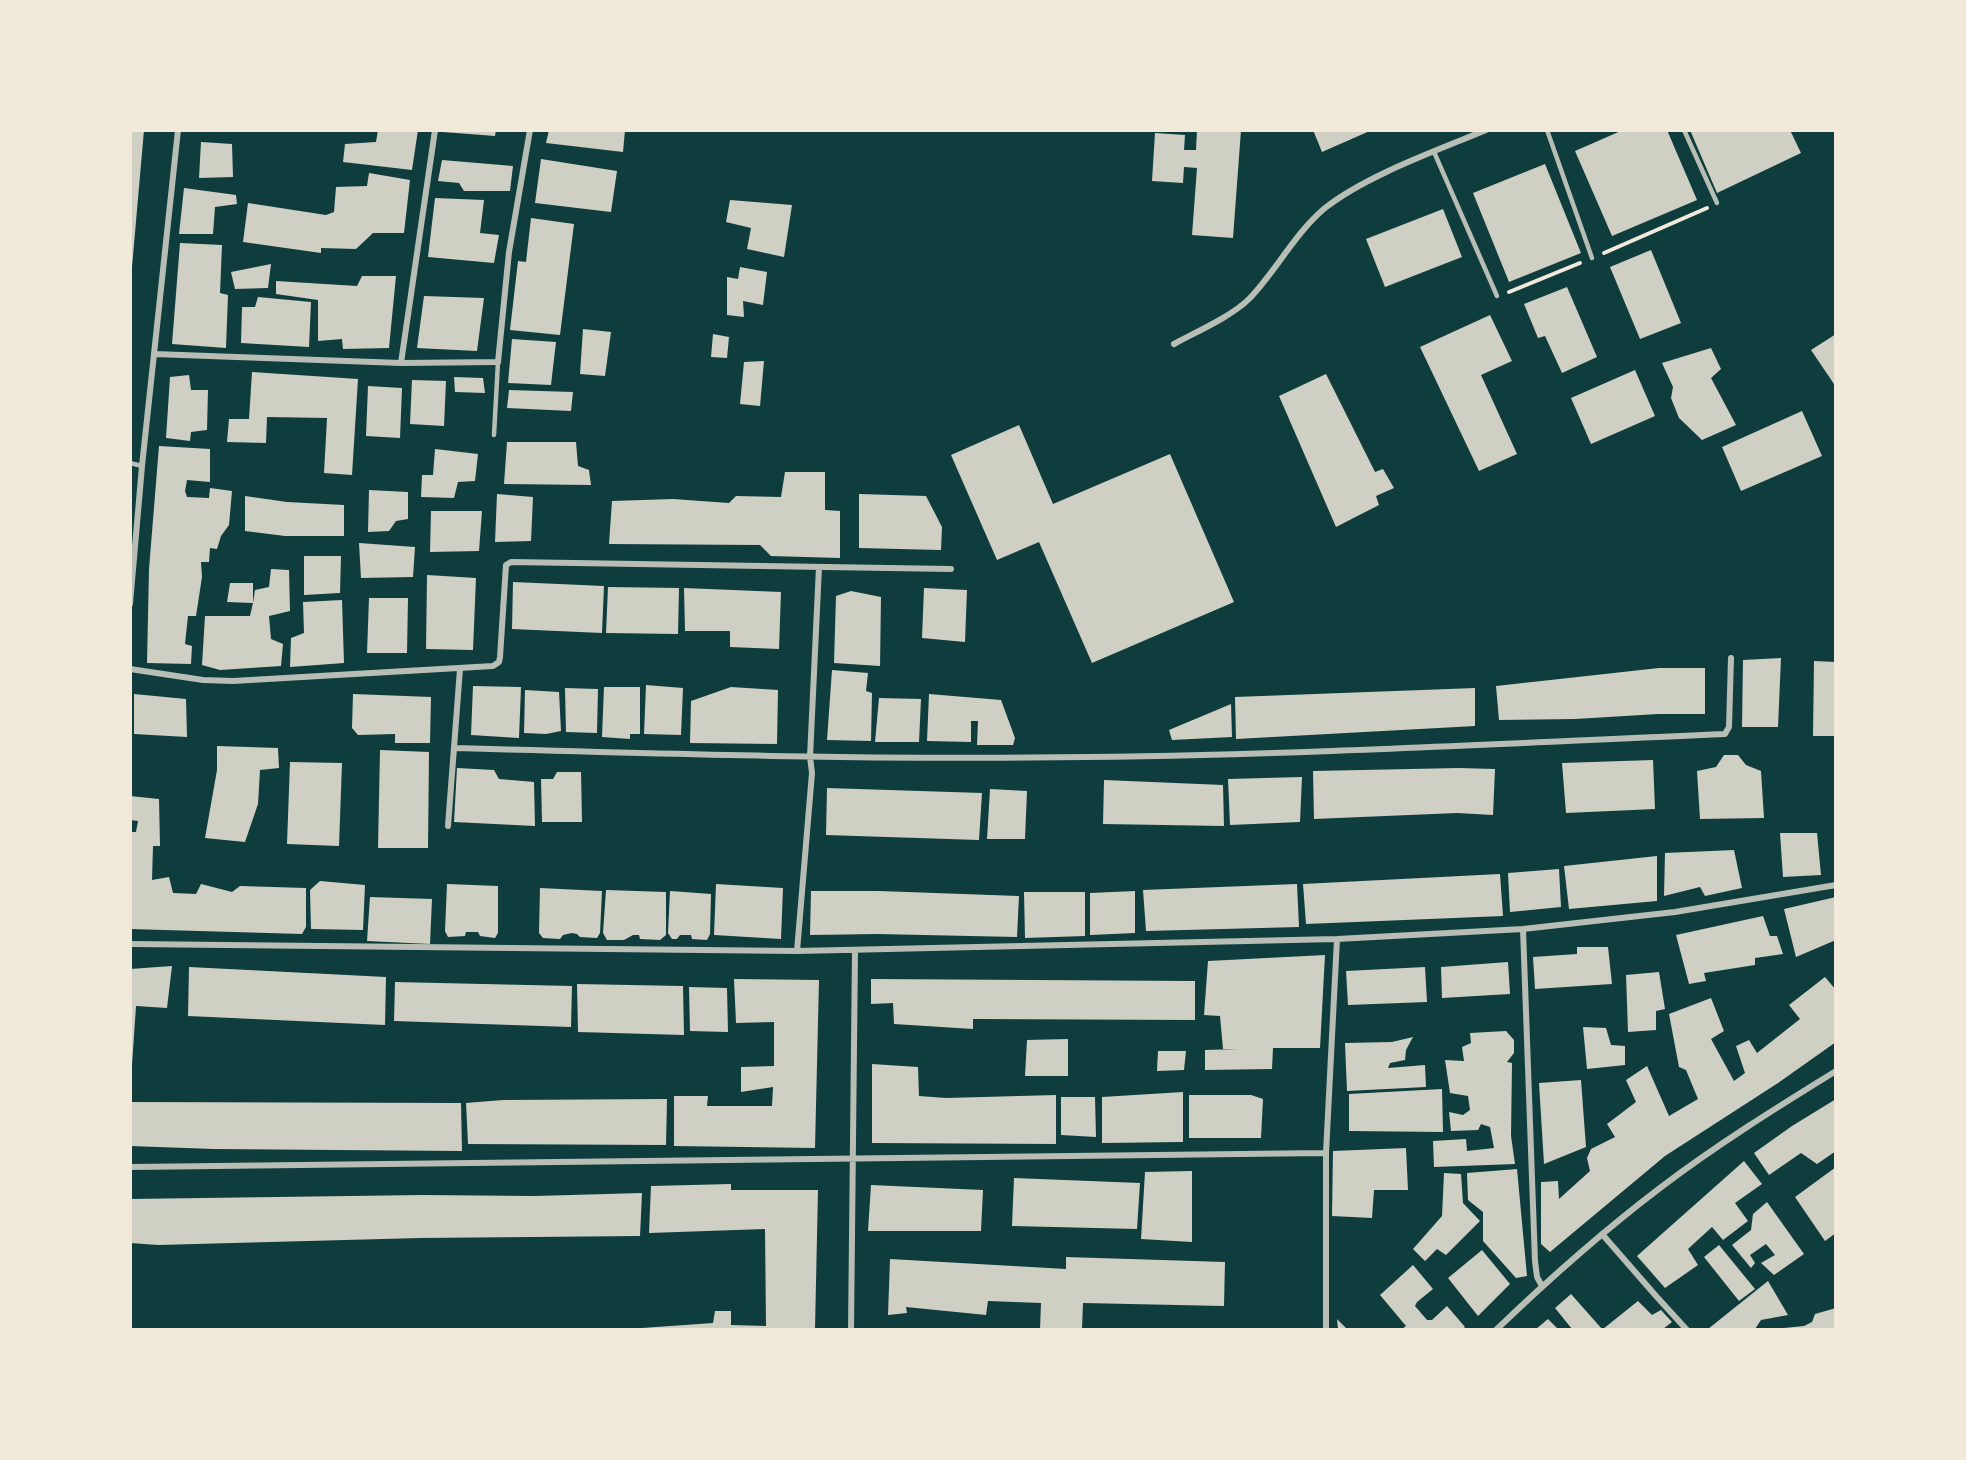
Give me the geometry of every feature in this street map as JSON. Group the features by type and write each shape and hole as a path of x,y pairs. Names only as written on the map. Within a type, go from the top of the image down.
{"street":[{"path":"130,604 142,466 178,130"},
{"path":"401,363 435,130"},
{"path":"154,354 401,363 498,363 509,252 530,130"},
{"path":"1174,344 1237,309 1247,301 1310,224 1324,209 1344,195 1368,182 1486,130"},
{"path":"130,669 203,680 233,681 490,667 499,662 506,565 509,563 951,569"},
{"path":"797,951 812,773 810,758 819,567"},
{"path":"454,748 810,758 1085,758 1725,734 1729,727 1731,658"},
{"path":"448,826 460,669"},
{"path":"130,944 855,951 1337,939 1523,928 1675,912 1836,885"},
{"path":"1523,928 1535,1261 1542,1286"},
{"path":"1326,1329 1326,1153 1337,939"},
{"path":"851,1329 855,951"},
{"path":"1496,1329 1602,1234 1661,1187 1836,1071"},
{"path":"130,1167 1326,1153"},
{"path":"1602,1234 1688,1329"}],"lane":[{"path":"1547,130 1592,258"},
{"path":"1684,130 1717,203"},
{"path":"1434,152 1497,296"},
{"path":"494,435 498,363"},
{"path":"130,463 142,466"},
{"path":"130,467 142,466"}],"path":[{"path":"1497,296 1592,258 1717,203"}],"building":[{"path":"130,130 144,130 132,267 130,267"},
{"path":"378,130 418,130 412,170 343,162 345,144 376,142"},
{"path":"443,130 496,130 495,136 443,132"},
{"path":"549,130 625,130 623,152 546,143"},
{"path":"1197,130 1241,130 1233,238 1192,235 1197,168 1184,167 1183,183 1152,181 1155,133 1185,135 1184,150 1196,150"},
{"path":"1313,130 1372,130 1322,152"},
{"path":"1623,130 1667,130 1697,200 1612,236 1575,151"},
{"path":"1690,130 1790,130 1801,153 1717,193"},
{"path":"201,142 232,144 233,177 199,178"},
{"path":"541,159 617,171 611,212 535,203"},
{"path":"442,160 513,166 510,191 464,191 459,183 438,181"},
{"path":"1545,164 1581,253 1509,282 1473,193"},
{"path":"369,173 410,180 404,233 373,233 356,249 321,248 321,253 243,242 248,203 326,215 334,212 336,187 367,186"},
{"path":"184,188 236,195 237,204 215,207 213,234 179,234"},
{"path":"435,198 484,200 480,233 499,235 494,263 428,257"},
{"path":"730,200 792,205 784,257 747,249 751,228 726,222"},
{"path":"1443,209 1462,257 1385,287 1366,239"},
{"path":"531,218 574,224 560,335 510,330 518,261 526,262"},
{"path":"180,243 222,245 220,293 228,295 226,348 172,344"},
{"path":"1651,250 1681,323 1640,339 1610,267"},
{"path":"271,264 268,288 235,289 231,272"},
{"path":"740,267 767,272 763,305 743,301 744,317 727,315 727,277 738,279"},
{"path":"362,276 396,276 389,348 343,349 342,339 318,341 318,300 276,294 276,281 357,286"},
{"path":"1567,287 1597,357 1562,373 1545,336 1538,338 1524,304"},
{"path":"424,296 484,298 477,351 417,348"},
{"path":"258,297 311,302 309,347 241,343 242,307 255,307"},
{"path":"1490,315 1512,361 1481,375 1517,454 1479,471 1420,347"},
{"path":"583,329 611,332 605,376 580,374"},
{"path":"713,334 729,337 727,358 711,357"},
{"path":"1836,334 1836,387 1811,350"},
{"path":"512,339 556,342 551,385 508,383"},
{"path":"1711,348 1721,369 1711,378 1736,425 1702,440 1679,418 1671,398 1673,387 1662,363"},
{"path":"764,361 760,406 740,404 744,362"},
{"path":"1635,370 1655,416 1591,444 1571,398"},
{"path":"252,372 358,379 352,475 324,473 327,418 267,417 266,443 227,442 229,419 249,419"},
{"path":"1326,374 1375,472 1383,469 1394,488 1376,496 1379,505 1336,527 1279,396"},
{"path":"189,375 191,390 208,390 207,430 191,432 190,441 166,438 170,377"},
{"path":"454,377 483,378 485,393 455,392"},
{"path":"412,380 446,381 444,426 410,424"},
{"path":"368,386 402,388 400,438 366,436"},
{"path":"509,390 573,392 571,411 507,408"},
{"path":"1802,411 1822,456 1741,491 1722,447"},
{"path":"1019,425 1053,504 1170,454 1234,602 1092,663 1039,542 997,560 951,455"},
{"path":"507,442 576,442 578,466 589,470 591,485 504,484"},
{"path":"159,446 210,449 210,482 187,480 185,491 187,497 209,498 210,488 232,491 229,525 221,536 217,549 210,548 209,562 201,562 202,577 196,616 188,616 185,644 192,646 191,664 147,663 149,569"},
{"path":"435,449 478,454 475,481 458,482 454,498 421,497 422,475 433,475"},
{"path":"785,472 825,472 825,510 840,511 840,558 771,556 760,545 609,544 612,501 673,499 729,503 736,496 781,497"},
{"path":"369,490 408,492 408,519 396,521 389,531 368,532"},
{"path":"497,494 533,497 531,541 495,542"},
{"path":"859,494 926,496 942,527 941,550 859,548"},
{"path":"245,496 287,502 344,505 344,536 285,536 245,531"},
{"path":"431,511 482,511 479,551 430,552"},
{"path":"359,543 415,547 413,577 361,578"},
{"path":"304,556 341,556 340,593 304,595"},
{"path":"271,569 289,570 290,611 269,616 271,639 283,644 281,666 220,670 202,665 205,616 250,616 255,590 269,587"},
{"path":"427,575 476,578 473,650 426,649"},
{"path":"513,582 604,586 602,633 512,629"},
{"path":"230,583 253,583 253,603 227,602"},
{"path":"608,587 679,588 678,634 606,633"},
{"path":"684,588 781,592 779,649 730,647 730,631 685,631"},
{"path":"924,588 967,590 965,642 922,638"},
{"path":"851,591 881,597 880,666 834,663 836,596"},
{"path":"369,598 408,598 407,653 367,653"},
{"path":"342,600 344,663 290,667 291,638 304,633 303,602"},
{"path":"1781,658 1778,727 1742,727 1743,660"},
{"path":"1814,661 1836,662 1836,736 1813,736"},
{"path":"1659,668 1705,668 1705,714 1499,720 1496,686"},
{"path":"832,670 868,673 866,691 872,693 871,741 827,740"},
{"path":"646,685 683,688 681,735 644,734"},
{"path":"473,686 521,687 519,738 471,735"},
{"path":"604,687 640,687 640,734 630,734 630,739 602,737"},
{"path":"731,687 778,690 777,744 690,743 691,701"},
{"path":"565,688 598,689 597,733 566,732"},
{"path":"1475,688 1475,726 1236,739 1235,697"},
{"path":"525,690 559,692 561,731 546,734 524,733"},
{"path":"134,694 186,699 187,737 134,734"},
{"path":"353,694 431,697 430,743 395,743 395,734 358,735 352,728"},
{"path":"929,694 1001,700 1015,738 1013,745 977,745 978,721 971,721 971,742 927,741"},
{"path":"879,698 921,699 919,742 875,742"},
{"path":"1231,704 1232,737 1172,740 1169,730"},
{"path":"217,746 278,748 279,768 260,770 258,804 245,842 205,838 217,770"},
{"path":"380,750 429,752 428,848 378,848"},
{"path":"1724,755 1738,755 1746,765 1761,771 1764,818 1700,819 1697,771 1716,767"},
{"path":"1653,760 1655,809 1566,813 1562,763"},
{"path":"290,762 342,763 339,846 287,844"},
{"path":"457,768 494,770 499,779 534,782 535,826 454,822"},
{"path":"1495,769 1493,815 1457,813 1314,819 1313,771"},
{"path":"557,772 581,772 582,822 542,822 541,779 553,779"},
{"path":"1302,777 1300,822 1230,825 1228,779"},
{"path":"1104,780 1223,785 1224,826 1103,824"},
{"path":"827,788 982,793 979,840 826,835"},
{"path":"990,789 1027,791 1025,839 987,839"},
{"path":"130,796 159,799 160,846 153,846 152,880 169,877 173,893 196,894 201,884 232,892 240,886 306,888 306,927 302,934 130,929 130,832 136,832 138,821 130,820"},
{"path":"1780,833 1817,833 1821,875 1783,877"},
{"path":"1734,850 1742,888 1705,896 1700,887 1664,896 1665,853"},
{"path":"1657,856 1657,901 1569,909 1564,866"},
{"path":"1559,869 1561,907 1510,912 1508,873"},
{"path":"1500,874 1503,916 1306,924 1303,884"},
{"path":"320,881 365,885 363,930 311,929 310,890"},
{"path":"447,884 498,886 498,933 495,938 480,936 478,932 466,932 465,936 448,937 445,931"},
{"path":"716,884 783,888 781,939 714,935"},
{"path":"1297,884 1299,927 1146,931 1143,890"},
{"path":"540,888 602,891 600,933 597,938 580,937 572,933 563,935 560,939 543,938 539,933"},
{"path":"606,890 666,892 666,935 660,940 640,939 639,935 633,935 624,940 607,940 603,933"},
{"path":"670,891 711,894 710,934 707,940 692,939 691,935 680,935 677,939 672,939 668,933"},
{"path":"811,891 1019,896 1017,937 810,935"},
{"path":"1135,891 1135,933 1090,935 1090,893"},
{"path":"1024,892 1085,892 1085,936 1025,938"},
{"path":"370,897 432,899 430,944 367,941"},
{"path":"1836,897 1836,940 1796,957 1784,909"},
{"path":"1763,916 1770,936 1777,936 1783,954 1755,958 1755,965 1704,973 1706,981 1689,984 1676,935"},
{"path":"1577,947 1608,947 1612,984 1535,989 1533,957 1577,954"},
{"path":"1325,955 1320,1048 1273,1048 1272,1069 1205,1070 1205,1050 1238,1049 1223,1049 1220,1016 1204,1015 1208,961"},
{"path":"1508,962 1510,994 1442,998 1441,967"},
{"path":"172,966 167,1008 136,1006 132,1065 130,1065 130,969"},
{"path":"189,967 386,977 385,1025 188,1016"},
{"path":"1425,967 1427,1002 1348,1005 1346,971"},
{"path":"1659,972 1665,1009 1656,1011 1656,1030 1628,1032 1626,975"},
{"path":"1825,977 1836,990 1836,1042 1778,1083 1665,1156 1550,1252 1541,1244 1541,1182 1558,1181 1559,1199 1590,1171 1587,1158 1591,1149 1615,1137 1607,1124 1636,1102 1626,1080 1647,1066 1669,1116 1698,1099 1686,1070 1679,1067 1669,1014 1711,998 1724,1031 1711,1039 1734,1081 1745,1073 1736,1046 1749,1040 1757,1053 1800,1019 1789,1005"},
{"path":"734,979 819,980 815,1148 674,1146 674,1096 708,1096 707,1106 772,1106 773,1087 741,1092 741,1067 774,1066 774,1022 736,1023"},
{"path":"871,979 1195,981 1195,1020 973,1019 973,1029 894,1024 893,1003 871,1004"},
{"path":"395,982 572,986 571,1027 394,1021"},
{"path":"577,984 683,986 684,1035 578,1032"},
{"path":"689,987 727,988 728,1032 690,1031"},
{"path":"1583,1027 1606,1028 1611,1045 1625,1046 1625,1065 1587,1069"},
{"path":"1506,1031 1514,1040 1514,1053 1507,1062 1512,1063 1511,1136 1515,1164 1434,1167 1433,1141 1466,1139 1467,1151 1494,1148 1490,1127 1481,1124 1478,1130 1451,1131 1449,1112 1463,1115 1470,1110 1468,1096 1450,1093 1445,1060 1464,1061 1462,1047 1471,1043 1470,1033"},
{"path":"1413,1037 1406,1050 1405,1060 1390,1063 1388,1068 1425,1065 1426,1087 1347,1091 1345,1043 1392,1042"},
{"path":"1068,1039 1068,1076 1025,1076 1027,1040"},
{"path":"1158,1051 1186,1051 1184,1070 1157,1071"},
{"path":"872,1064 918,1067 919,1096 946,1098 1056,1095 1056,1144 872,1143"},
{"path":"1581,1080 1586,1147 1544,1164 1539,1083"},
{"path":"1442,1089 1443,1132 1349,1131 1349,1094"},
{"path":"1183,1092 1183,1142 1102,1143 1102,1097"},
{"path":"1189,1095 1251,1095 1263,1099 1261,1138 1189,1138"},
{"path":"1061,1097 1095,1097 1096,1137 1061,1135"},
{"path":"667,1099 666,1145 468,1144 466,1103 503,1100"},
{"path":"1836,1099 1836,1151 1817,1164 1801,1153 1769,1175 1754,1153"},
{"path":"130,1102 461,1103 462,1151 130,1146"},
{"path":"1406,1148 1408,1190 1374,1190 1372,1218 1332,1216 1333,1151"},
{"path":"1744,1161 1762,1184 1735,1203 1748,1221 1723,1240 1712,1227 1688,1249 1698,1265 1665,1288 1637,1256"},
{"path":"1836,1167 1836,1233 1825,1241 1795,1197"},
{"path":"1517,1169 1527,1276 1516,1278 1483,1241 1483,1212 1468,1200 1467,1173"},
{"path":"1192,1171 1192,1242 1141,1239 1145,1172"},
{"path":"1444,1173 1461,1174 1463,1203 1480,1221 1446,1255 1437,1249 1425,1261 1413,1249 1442,1216"},
{"path":"1014,1178 1140,1183 1137,1229 1012,1226"},
{"path":"731,1184 731,1190 818,1190 815,1329 642,1329 713,1323 715,1311 731,1311 731,1325 766,1326 765,1229 649,1233 651,1186"},
{"path":"871,1185 983,1190 981,1231 868,1231"},
{"path":"642,1193 640,1236 420,1238 158,1245 130,1243 130,1199"},
{"path":"1767,1202 1804,1254 1774,1275 1761,1263 1775,1255 1766,1244 1750,1255 1755,1263 1751,1268 1732,1245 1751,1230 1753,1214"},
{"path":"1719,1245 1755,1289 1739,1301 1704,1257"},
{"path":"1482,1250 1510,1284 1478,1316 1448,1278"},
{"path":"1066,1257 1225,1262 1224,1306 1083,1303 1082,1329 1040,1329 1041,1303 988,1301 986,1315 906,1307 907,1313 888,1315 890,1259 1066,1269"},
{"path":"1413,1265 1433,1289 1415,1306 1427,1320 1432,1320 1447,1306 1465,1327 1463,1329 1402,1329 1406,1326 1380,1295"},
{"path":"1768,1281 1788,1315 1761,1320 1755,1329 1708,1329"},
{"path":"1571,1294 1602,1329 1572,1329 1555,1308"},
{"path":"1638,1301 1652,1315 1661,1310 1672,1322 1663,1329 1603,1329"},
{"path":"1836,1308 1836,1329 1784,1329 1804,1326 1812,1322 1815,1314"},
{"path":"1337,1319 1347,1329 1338,1329"},
{"path":"1548,1319 1558,1329 1536,1329"}]}
